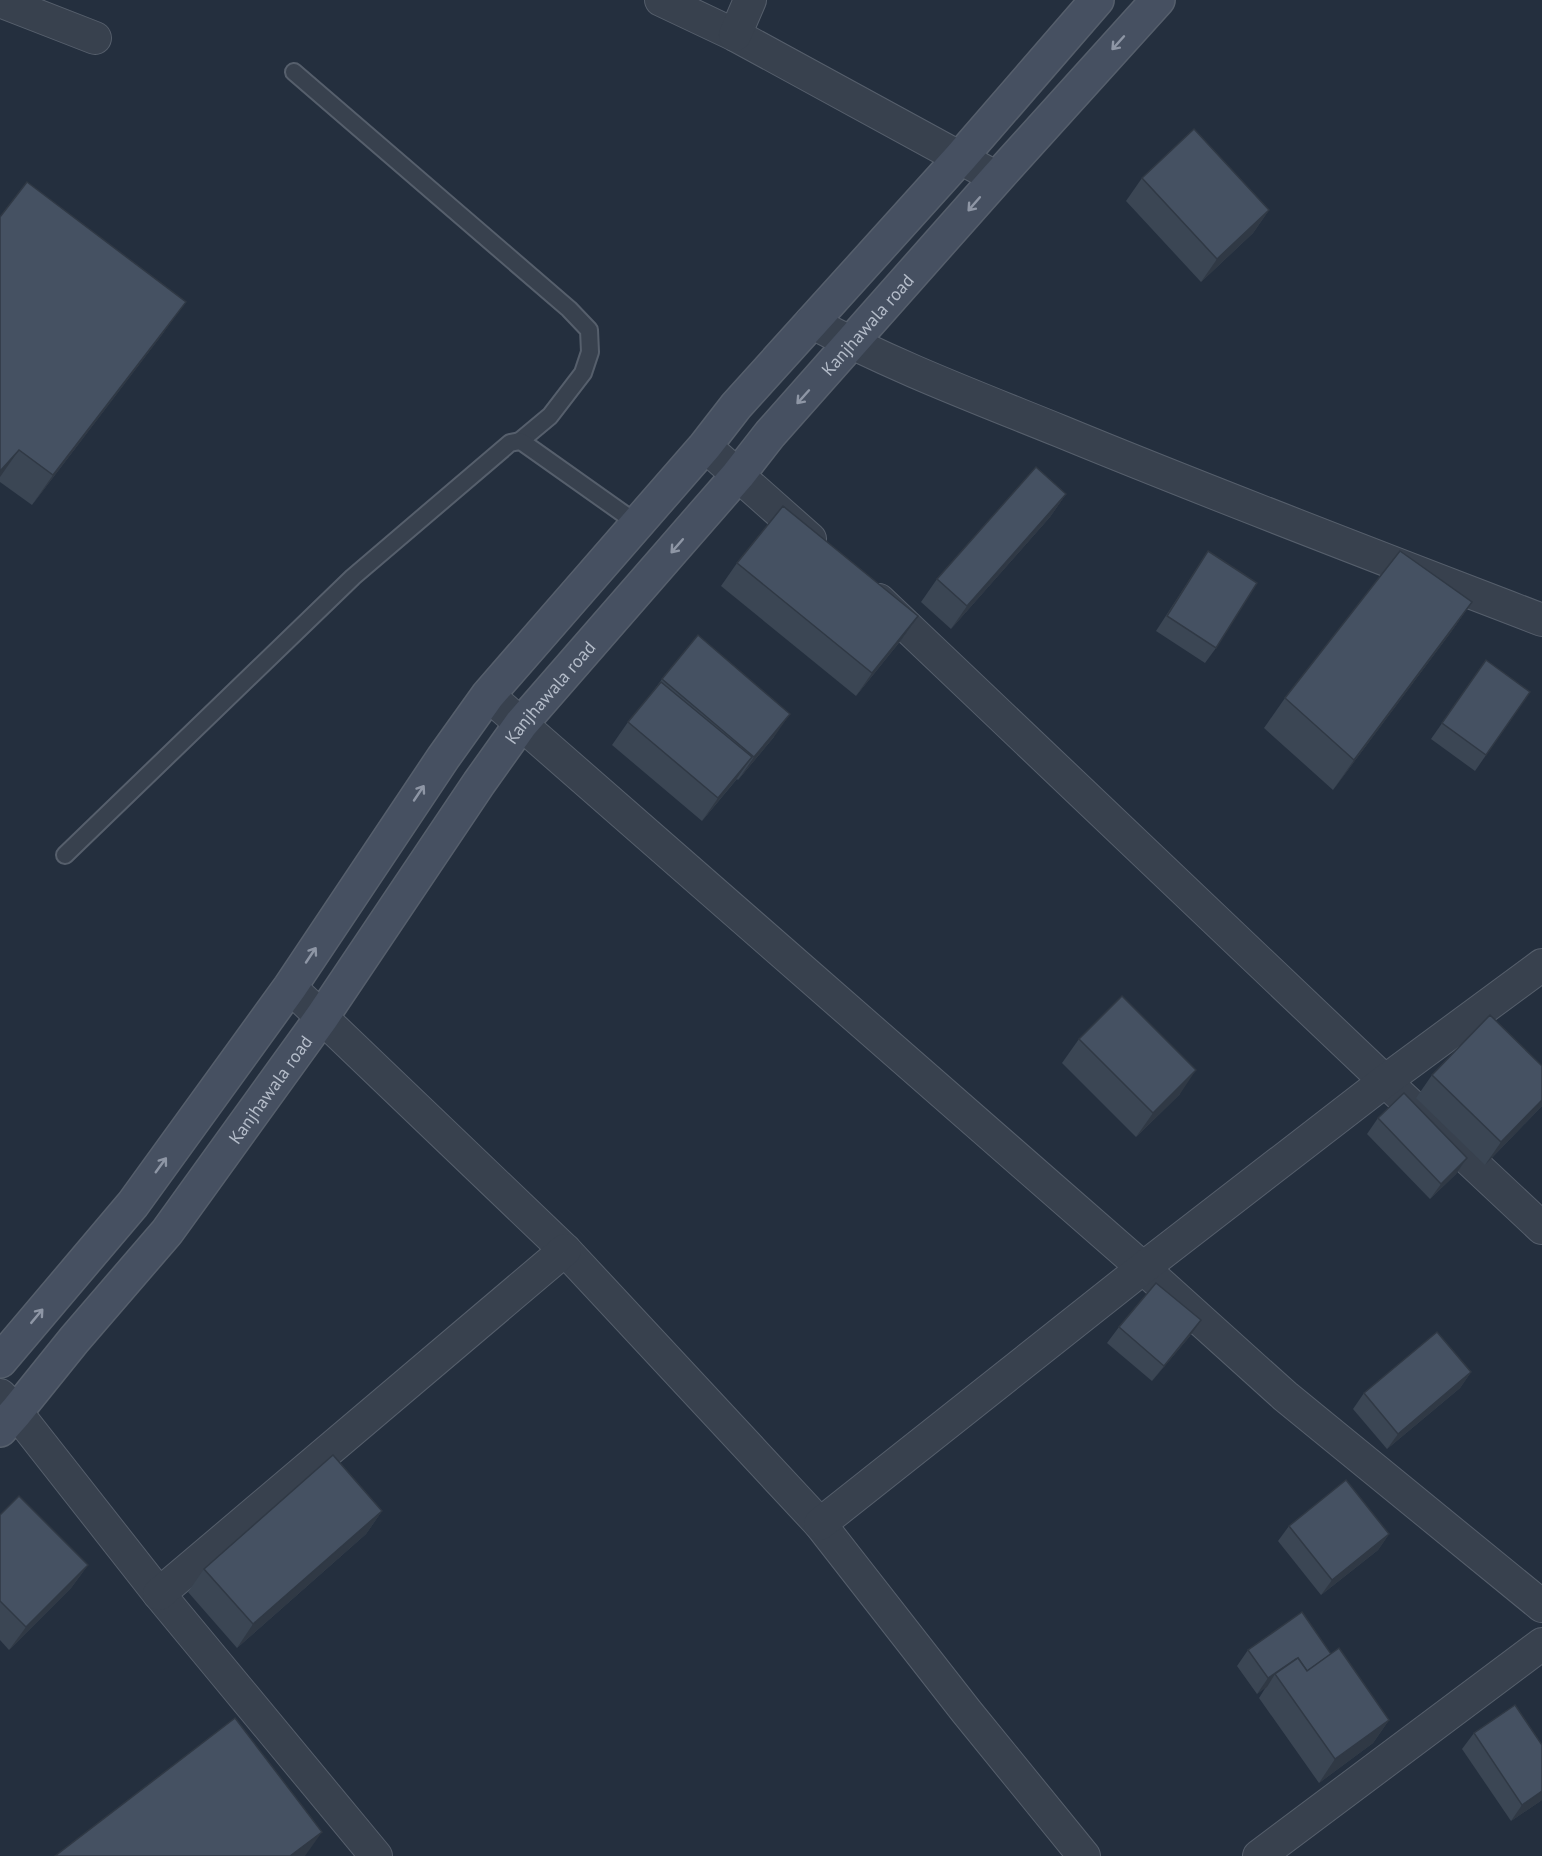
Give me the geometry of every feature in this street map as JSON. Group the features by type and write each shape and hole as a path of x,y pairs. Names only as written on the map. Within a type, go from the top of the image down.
{"main road":[{"path":"0,1361 133,1204 290,987 443,758 488,695 705,446 736,406 960,158 1098,0"},
{"name":"Kanjhawala road","path":"5,1412 74,1340 167,1232 322,1017 521,724 738,475 770,434 997,178 1146,4"}],"street":[{"path":"662,0 735,35 997,178"},
{"path":"735,35 750,0"},
{"path":"0,1 95,38"},
{"path":"811,322 851,344 918,373 1179,480 1542,620"},
{"path":"705,446 831,557"},
{"path":"857,580 1542,1228"},
{"path":"488,695 1143,1268 1285,1396 1542,1606"},
{"path":"820,1524 1143,1268 1384,1081 1542,965"},
{"path":"290,987 565,1250 820,1524 966,1711 1084,1856"},
{"path":"159,1594 565,1250"},
{"path":"5,1412 376,1856"},
{"path":"1259,1856 1542,1644"}],"lane":[{"path":"65,855 353,577 510,443 520,441 550,416 583,373 590,352 589,330 569,309 294,72"},
{"path":"520,441 638,524"}],"building":[{"path":"1194,129 1269,210 1217,259 1142,178"},
{"path":"27,182 186,302 53,475 19,450 0,471 0,217"},
{"path":"1036,467 1066,494 967,606 937,579"},
{"path":"783,506 918,616 872,673 737,563"},
{"path":"1208,551 1257,583 1216,648 1167,616"},
{"path":"1400,551 1472,602 1354,760 1285,698"},
{"path":"698,635 790,714 754,757 662,679"},
{"path":"1486,660 1530,692 1486,755 1442,723"},
{"path":"661,682 752,757 718,798 628,722"},
{"path":"1122,996 1196,1070 1153,1113 1079,1039"},
{"path":"1490,1015 1542,1066 1542,1100 1501,1142 1432,1075"},
{"path":"1404,1093 1467,1158 1441,1184 1378,1118"},
{"path":"1156,1283 1201,1320 1164,1366 1119,1327"},
{"path":"1437,1332 1471,1372 1398,1434 1364,1393"},
{"path":"333,1455 382,1511 253,1624 204,1569"},
{"path":"1346,1480 1389,1534 1332,1580 1289,1526"},
{"path":"19,1496 88,1565 26,1627 0,1601 0,1515"},
{"path":"1302,1612 1331,1654 1307,1671 1298,1658 1268,1678 1248,1650"},
{"path":"1339,1648 1389,1720 1335,1759 1275,1674 1298,1658 1307,1671"},
{"path":"1515,1705 1542,1745 1542,1791 1522,1805 1474,1733"},
{"path":"235,1718 322,1832 290,1856 55,1856"}]}
